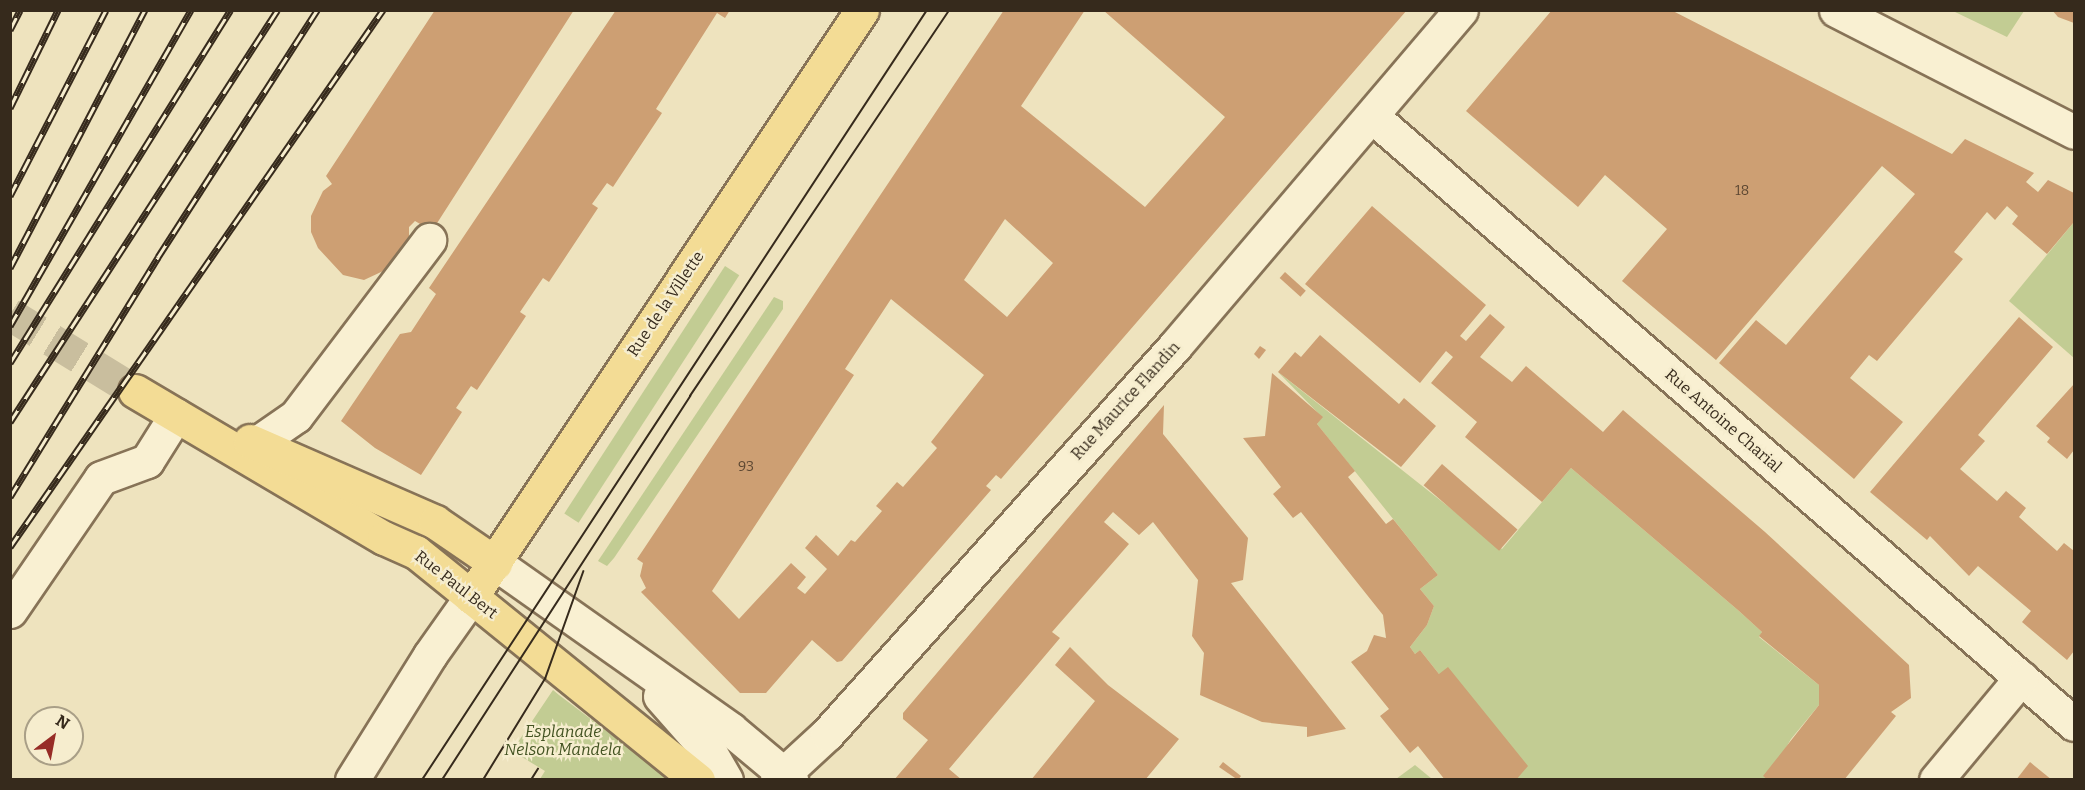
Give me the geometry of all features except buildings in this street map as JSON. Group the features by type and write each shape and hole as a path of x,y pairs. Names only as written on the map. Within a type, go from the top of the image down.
{"main road":[{"name":"Rue de la Villette","path":"471,597 862,10"},
{"name":"Rue Paul Bert","path":"135,391 384,538 416,552 698,780"},
{"name":"Rue Paul Bert","path":"184,420 257,443 435,522 495,563"}],"street":[{"name":"Rue Maurice Flandin","path":"784,777 827,734 1130,397 1373,117 1461,10"},
{"path":"1836,10 2074,132"},
{"name":"Rue Antoine Charial","path":"1373,117 2074,724"},
{"path":"257,443 296,416 429,240"},
{"path":"10,611 101,478 147,461 184,420"},
{"name":"Rue Paul Bert","path":"495,563 729,729 784,777"},
{"path":"352,780 430,655 471,597"},
{"name":"Rue Paul Bert","path":"627,658 711,754 726,780"},
{"path":"1936,780 2021,678"}],"green space":[{"path":"1953,11 2024,11 2007,37"},
{"path":"2074,222 2074,358 2009,301"},
{"path":"725,266 739,275 579,523 564,513"},
{"path":"774,297 783,301 783,309 614,558 607,566 598,561"},
{"path":"1278,372 1502,549 1571,468 1739,611 1762,632 1759,637 1819,685 1819,705 1791,739 1768,779 1516,779 1420,650 1415,654 1410,647 1427,625 1434,606 1420,589 1438,575 1317,424 1322,417"},
{"name":"Esplanade Nelson Mandela","path":"553,690 670,779 540,779 545,771 512,751"},
{"path":"1415,765 1432,779 1396,779"}],"tunnel":[{"path":"10,314 135,391"}],"tram line":[{"path":"422,780 927,10"},
{"path":"442,780 690,396 949,10"},
{"path":"483,780 545,679 583,572"},
{"path":"531,780 538,769"}],"railway":[{"path":"10,30 20,10"},
{"path":"10,108 58,10"},
{"path":"10,196 106,10"},
{"path":"10,268 145,10"},
{"path":"10,326 191,10"},
{"path":"10,363 231,10"},
{"path":"10,422 278,10"},
{"path":"10,497 158,257 317,10"},
{"path":"10,547 383,10"}]}
